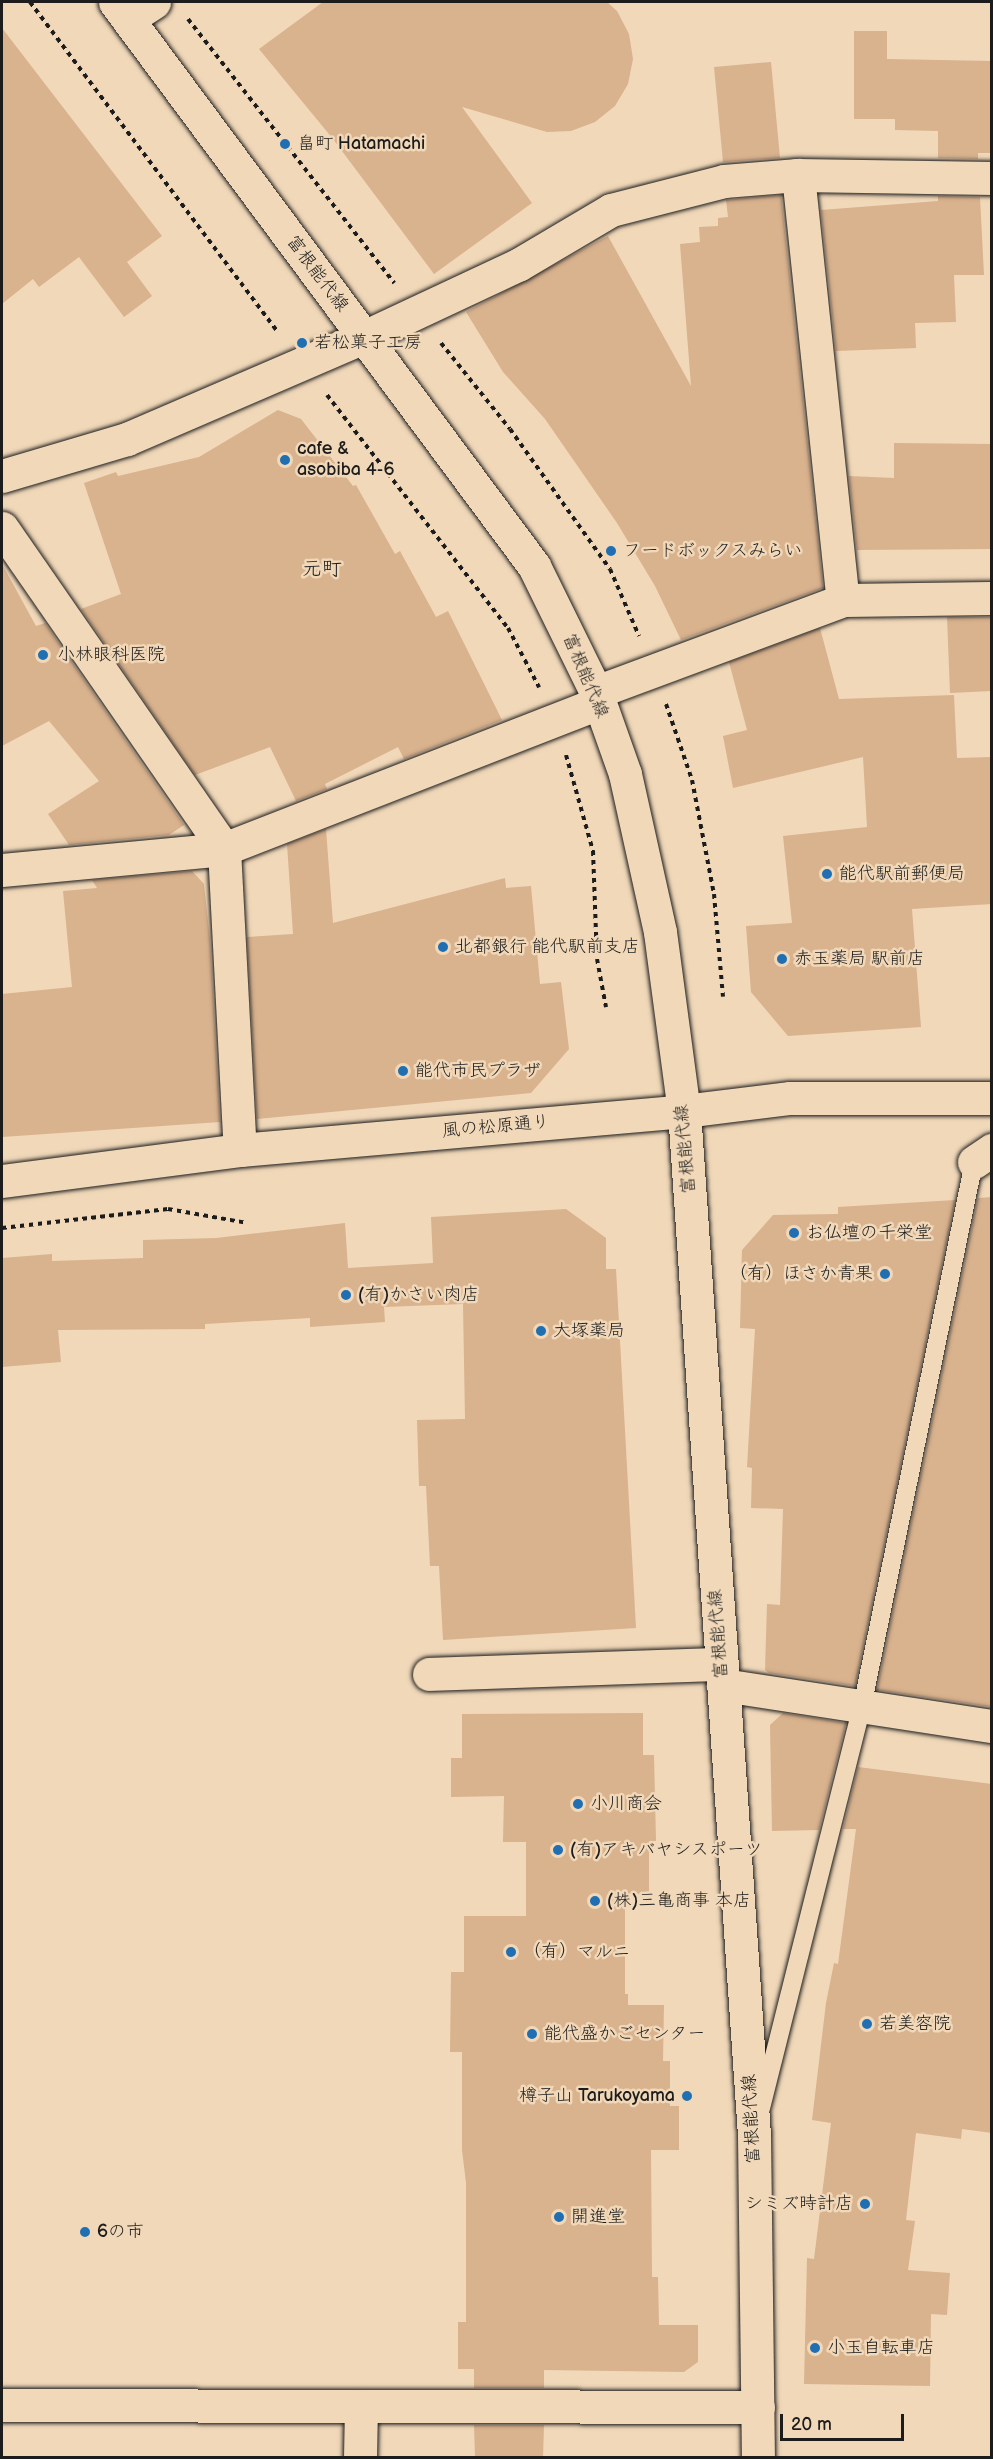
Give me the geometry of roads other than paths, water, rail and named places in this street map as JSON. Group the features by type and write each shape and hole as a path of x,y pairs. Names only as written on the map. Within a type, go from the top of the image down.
{"street":[{"name":"富根能代線","path":"132,7 364,337 534,566 597,698 625,774 652,898 684,1111 754,2135 758,2457"},
{"path":"798,175 843,600"},
{"path":"2,476 127,439 364,337 518,265 611,210 724,181 798,175 992,178"},
{"path":"2,528 224,849 240,1150"},
{"path":"2,870 224,849 556,720 597,698 843,600 992,598"},
{"name":"風の松原通り","path":"2,1181 240,1150 684,1111 790,1098 992,1098"},
{"path":"429,1674 722,1675 861,1707 992,1726"},
{"path":"2,2405 758,2407"},
{"path":"360,2457 361,2406"}],"lane":[{"path":"754,2135 861,1707 983,1156"}],"place":[{"name":"畠町 Hatamachi","path":"285,144"},
{"name":"若松菓子工房","path":"302,343"},
{"name":"cafe & asobiba 4-6","path":"285,460"},
{"name":"フードボックスみらい","path":"611,551"},
{"name":"小林眼科医院","path":"43,655"},
{"name":"能代駅前郵便局","path":"827,874"},
{"name":"北都銀行 能代駅前支店","path":"443,947"},
{"name":"赤玉薬局 駅前店","path":"782,959"},
{"name":"能代市民プラザ","path":"403,1071"},
{"name":"お仏壇の千栄堂","path":"794,1233"},
{"name":"（有）ほさか青果","path":"885,1274"},
{"name":"(有)かさい肉店","path":"346,1295"},
{"name":"大塚薬局","path":"541,1331"},
{"name":"小川商会","path":"578,1804"},
{"name":"(有)アキバヤシスポーツ","path":"558,1850"},
{"name":"(株)三亀商事 本店","path":"595,1901"},
{"name":"（有）マルニ","path":"511,1952"},
{"name":"若美容院","path":"867,2024"},
{"name":"能代盛かごセンター","path":"532,2034"},
{"name":"樽子山 Tarukoyama","path":"687,2096"},
{"name":"シミズ時計店","path":"865,2204"},
{"name":"開進堂","path":"559,2217"},
{"name":"6の市","path":"85,2232"},
{"name":"小玉自転車店","path":"815,2348"}],"district":[{"name":"元町","path":"322,569"}]}
